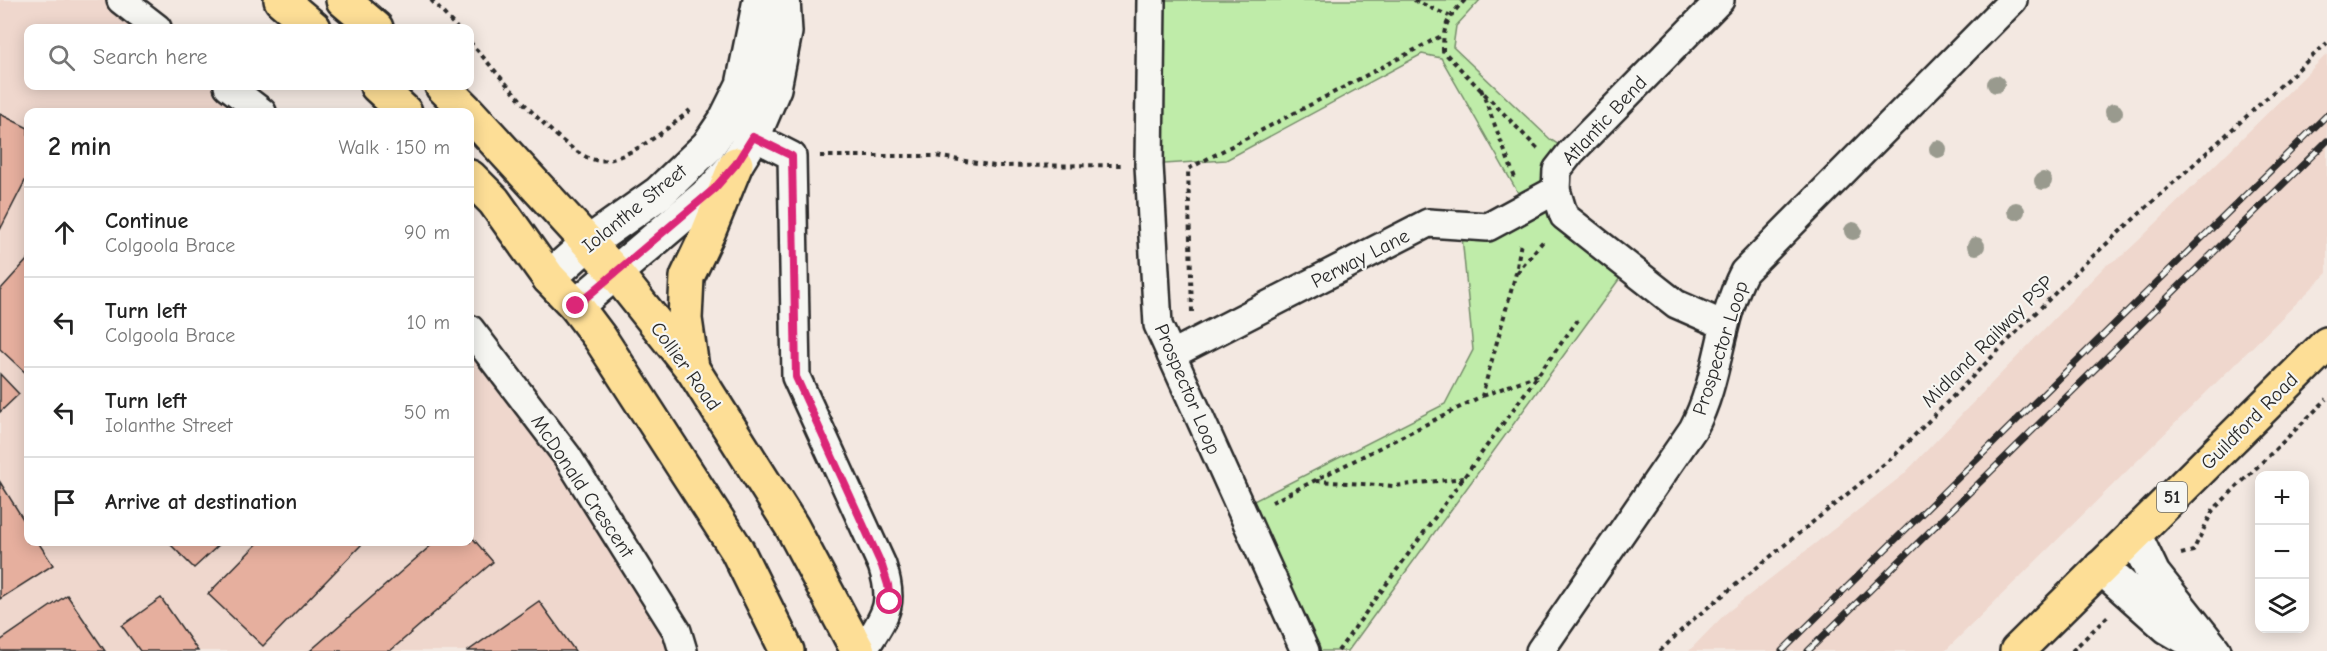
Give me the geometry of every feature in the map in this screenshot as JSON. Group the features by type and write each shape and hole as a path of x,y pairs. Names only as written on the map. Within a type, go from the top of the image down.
{"main road":[{"path":"281,0 309,24"},
{"path":"343,0 371,24"},
{"path":"381,90 401,108"},
{"name":"Collier Road","path":"446,90 464,108"},
{"name":"Collier Road","path":"474,119 615,272 693,370 792,527 858,651"},
{"path":"693,370 685,319 687,277 736,164"},
{"path":"474,181 494,201 549,278 576,306 600,338 737,550 787,651"},
{"name":"Guildford Road","path":"2017,651 2327,344"}],"street":[{"path":"122,0 152,24"},
{"name":"Iolanthe Street","path":"576,306 714,189 736,164 743,85 760,0"},
{"name":"Iolanthe Street","path":"549,278 587,244 659,193 708,146 739,129 774,88 785,32 783,0"},
{"name":"Prospector Loop","path":"1151,0 1149,165 1158,325 1182,350 1305,651"},
{"name":"Atlantic Bend","path":"1564,216 1556,180 1571,152 1720,0"},
{"name":"Prospector Loop","path":"1540,651 1693,429 1704,408 1712,384 1724,325 1731,301 1744,272 2013,0"},
{"path":"233,90 257,108"},
{"path":"739,129 792,156 796,377 882,566 888,585 890,602 863,651"},
{"name":"Perway Lane","path":"1182,350 1428,223 1488,227 1527,207 1556,180"},
{"path":"1564,216 1676,304 1724,325"},
{"name":"McDonald Crescent","path":"474,334 567,456 677,631 683,651"},
{"path":"2134,534 2142,584"},
{"path":"2101,567 2142,584 2212,651"}],"path":[{"path":"431,0 453,24"},
{"path":"1414,0 1449,16"},
{"path":"1465,0 1449,16 1443,34 1443,51 1481,89 1556,180"},
{"path":"1182,350 1188,169 1443,34"},
{"name":"Midland Railway PSP","path":"1660,651 1690,622 1894,456 2081,267 2327,43"},
{"path":"474,46 533,112 571,149 597,161 629,154 682,117 699,102 739,129"},
{"path":"1481,89 1527,207 1516,273 1482,396"},
{"path":"792,156 936,156 994,166 1149,165"},
{"path":"1516,273 1564,216"},
{"path":"1333,640 1338,651 1578,320"},
{"path":"1277,512 1272,501 1482,396 1539,375"},
{"path":"2072,651 2142,584 2182,554 2193,551 2213,510 2327,399"},
{"path":"1313,481 1394,486 1465,477"}],"shaded area":[{"path":"0,0 124,0 153,24 24,24 24,90 230,90 252,108 24,108 24,546 474,546 474,328 690,651 0,651"},
{"path":"2327,54 2327,273 1945,651 1689,651 1725,614 1903,475 2105,266 2123,255 2138,241"}],"green space":[{"path":"1151,0 1480,0 1456,26 1453,47 1551,140 1571,152 1556,190 1628,267 1348,651 1305,651 1240,508 1445,404 1473,350 1461,226 1526,207 1441,58 1422,54 1226,160 1149,165"}],"building":[{"path":"0,114 24,126 24,183 0,230"},
{"path":"24,263 24,371 0,349 0,290"},
{"path":"0,374 19,394 0,412"},
{"path":"0,482 24,521 24,546 41,546 53,565 0,599"},
{"path":"474,540 493,562 390,651 310,651 430,546 474,546"},
{"path":"172,546 218,546 194,568"},
{"path":"255,546 360,546 263,646 208,594"},
{"path":"67,595 105,651 0,651 0,641"},
{"path":"161,598 198,651 140,651 122,626"},
{"path":"539,601 575,651 468,651"}],"railway":[{"path":"1782,651 2327,115"},
{"path":"1808,651 2327,141"}],"route":[{"path":"576,306 714,189 736,164 753,137 792,156 796,377 882,566 890,602"}]}
